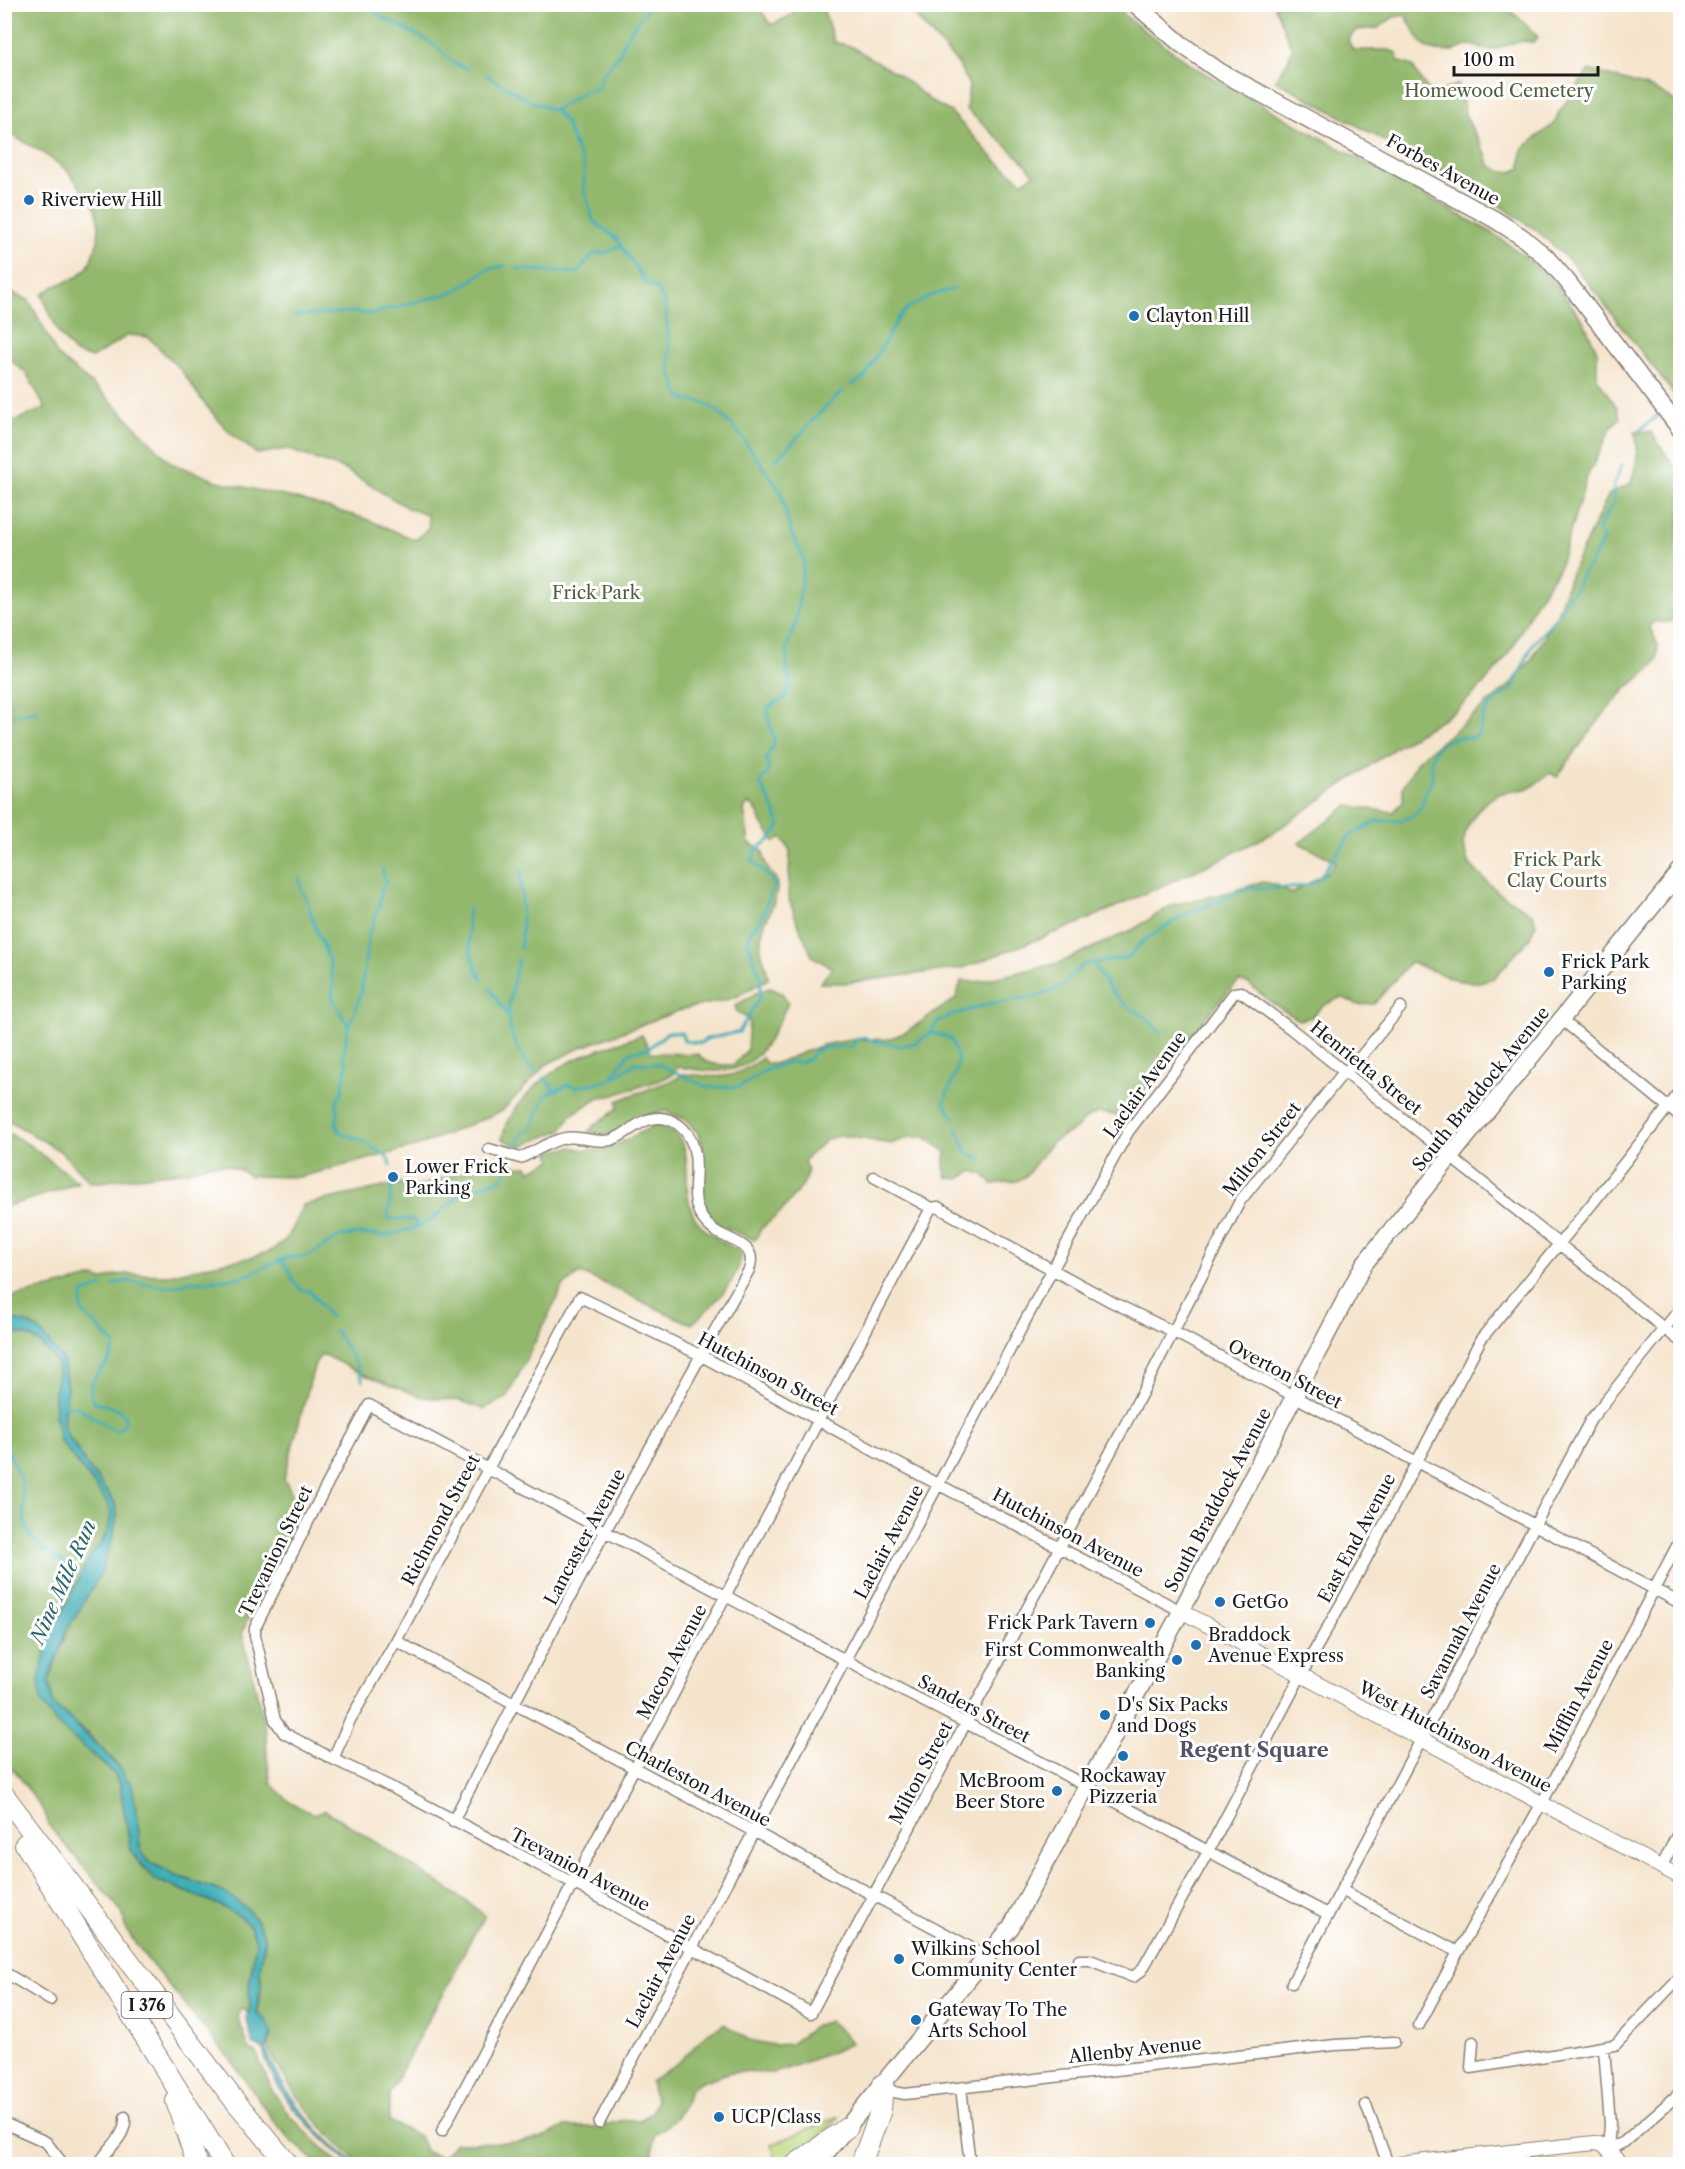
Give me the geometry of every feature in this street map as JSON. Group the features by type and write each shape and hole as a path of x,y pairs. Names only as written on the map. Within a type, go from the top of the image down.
{"highway":[{"name":"I 376","path":"4,1795 247,2117 288,2164"},
{"name":"I 376","path":"4,1816 221,2104 271,2164"},
{"path":"25,1844 224,2164"},
{"path":"159,2060 197,2164"},
{"path":"211,2070 302,2164"},
{"path":"861,2164 880,2110 883,2084"},
{"path":"796,2164 848,2127"}],"main road":[{"name":"Forbes Avenue","path":"1135,4 1181,45 1219,71 1494,219 1522,237 1546,257 1567,281 1680,429"},
{"name":"South Braddock Avenue","path":"817,2164 1011,1927 1365,1264 1680,872"}],"street":[{"name":"Henrietta Street","path":"1234,993 1241,992 1291,1029 1680,1341"},
{"name":"Laclair Avenue","path":"599,2123 1053,1268 1136,1120 1234,993"},
{"name":"Milton Street","path":"810,2013 1142,1393 1240,1201 1344,1072 1354,1065 1401,1007"},
{"path":"1562,1019 1680,1117"},
{"name":"East End Avenue","path":"1079,1960 1090,1960 1133,1977 1142,1970 1365,1561 1481,1339 1680,1092"},
{"name":"Lancaster Avenue","path":"453,1821 606,1530 753,1260 751,1252 743,1245 711,1230 700,1216 694,1198 695,1153 690,1137 681,1125 670,1119 646,1120 608,1141 566,1138 548,1143 520,1158 489,1149"},
{"name":"Overton Street","path":"874,1177 937,1205 992,1238 1053,1268 1112,1302 1173,1332 1680,1603"},
{"name":"Macon Avenue","path":"442,2131 819,1420 937,1205"},
{"name":"Hutchinson Street","path":"580,1297 700,1355 878,1453 939,1483"},
{"name":"Richmond Street","path":"333,1760 350,1720 396,1641 580,1297"},
{"name":"Savannah Avenue","path":"1292,1983 1591,1419 1680,1309"},
{"name":"Sanders Street","path":"369,1405 1328,1914"},
{"name":"Trevanion Street","path":"333,1760 279,1728 255,1636 255,1628 369,1405"},
{"name":"Hutchinson Avenue","path":"939,1483 1181,1611"},
{"name":"Mifflin Avenue","path":"1419,2025 1542,1803 1680,1540"},
{"name":"West Hutchinson Avenue","path":"1181,1611 1680,1877"},
{"name":"Charleston Avenue","path":"396,1641 874,1895 975,1950 984,1958"},
{"name":"Trevanion Avenue","path":"333,1760 395,1789 573,1883 810,2013"},
{"path":"1662,1866 1680,1829"},
{"path":"1341,1890 1458,1952"},
{"path":"4,1972 50,2000"},
{"path":"1473,2042 1472,2068 1615,2045 1680,1977"},
{"name":"Allenby Avenue","path":"883,2084 898,2094 1335,2045 1394,2042"},
{"path":"1604,2048 1610,2124 1608,2150"},
{"path":"961,2088 970,2164"},
{"path":"1608,2150 1624,2142 1680,2093"},
{"path":"1366,2105 1388,2164"},
{"path":"99,2164 105,2153 124,2133 125,2117"},
{"path":"4,2123 46,2142 63,2164"},
{"path":"1398,2164 1595,2143 1608,2150 1622,2164"}],"green space":[{"path":"1500,4 1518,17 1538,37 1533,42 1515,42 1492,50 1472,45 1454,51 1432,50 1417,37 1405,15 1394,17 1378,28 1356,30 1348,40 1353,50 1389,50 1397,53 1398,61 1413,66 1418,77 1431,93 1440,92 1458,84 1466,116 1489,164 1504,172 1512,172 1521,168 1522,149 1555,123 1559,112 1589,70 1654,89 1680,102 1680,402 1570,261 1537,231 1493,201 1275,80 1288,61 1292,49 1274,5"},
{"name":"Frick Park","path":"5,5 757,5 771,25 794,12 790,5 822,5 834,42 850,46 898,74 931,101 951,112 995,160 1023,182 1034,174 966,109 969,85 957,63 908,8 897,5 1116,5 1129,19 1197,69 1491,232 1523,255 1555,283 1584,322 1597,351 1597,378 1617,407 1620,418 1612,426 1587,477 1559,568 1536,602 1514,645 1501,664 1455,711 1401,744 1271,834 1080,923 963,968 846,983 820,983 832,968 812,956 788,897 790,851 782,837 775,842 761,822 757,811 749,803 744,809 749,843 763,851 766,865 777,886 775,899 761,937 761,950 768,979 734,998 681,1010 582,1047 547,1064 502,1111 418,1146 300,1177 249,1176 226,1165 209,1164 187,1171 91,1183 60,1151 5,1118 5,425 45,408 27,374 5,355 5,290 29,300 58,356 106,396 171,463 217,481 293,498 363,518 416,540 429,527 427,514 409,509 346,470 287,449 257,454 228,431 204,403 181,370 148,337 128,335 92,358 75,353 59,334 42,295 51,288 77,277 88,267 98,241 99,226 94,206 67,170 5,131"},
{"path":"1635,432 1651,432 1680,475 1680,522 1675,550 1680,553 1680,616 1669,622 1655,621 1649,626 1658,647 1654,665 1616,699 1557,777 1550,773 1530,788 1498,794 1478,810 1466,829 1463,845 1468,862 1499,893 1533,914 1536,923 1530,938 1494,978 1479,982 1459,981 1410,962 1374,1004 1358,1005 1342,997 1322,1006 1312,1017 1298,1020 1269,1001 1249,984 1239,981 1121,1116 1098,1113 1086,1118 1077,1128 1052,1142 1026,1176 1017,1181 992,1184 983,1174 972,1171 959,1179 947,1178 944,1167 946,1152 924,1137 910,1137 891,1144 840,1135 826,1140 804,1161 808,1170 803,1185 782,1211 761,1229 755,1240 716,1224 703,1207 699,1184 703,1148 698,1133 684,1119 666,1111 636,1118 615,1132 606,1134 588,1132 619,1106 617,1101 678,1078 681,1074 716,1077 731,1075 762,1058 766,1063 774,1064 822,1045 851,1040 889,1039 906,1032 956,998 961,981 976,982 1059,963 1134,929 1172,905 1263,882 1277,885 1291,894 1329,871 1336,861 1299,843 1347,806 1393,812 1403,802 1403,787 1418,760 1508,687 1531,660 1557,614 1571,573 1609,494 1630,484 1637,458"},
{"path":"770,988 782,993 788,1003 769,1040 749,1062 737,1068 722,1071 680,1067 663,1079 611,1096 599,1097 571,1115 562,1130 519,1147 502,1139 517,1107 550,1074 578,1058 642,1035 651,1053 698,1054 710,1063 734,1065 747,1050 749,1020 737,1012 735,1006 756,993"},
{"path":"655,1125 670,1130 680,1139 685,1150 689,1203 698,1222 709,1233 742,1253 740,1264 730,1284 692,1324 580,1273 563,1286 507,1398 483,1409 461,1401 422,1397 362,1374 322,1354 315,1363 284,1478 302,1507 242,1632 266,1732 271,1784 291,1803 313,1814 324,1810 347,1824 460,1897 485,1916 389,2095 389,2121 419,2136 426,2152 442,2157 455,2143 516,2142 541,2138 564,2127 597,2127 624,2120 640,2120 652,2113 656,2100 650,2082 680,2061 708,2033 724,2024 749,2040 774,2045 790,2044 817,2025 829,2021 844,2033 851,2043 775,2073 731,2072 701,2082 690,2089 681,2110 672,2121 654,2134 653,2155 659,2164 360,2164 308,2110 287,2081 268,2047 272,2034 267,2023 258,2014 261,1985 260,1965 265,1941 258,1923 249,1911 225,1894 170,1872 148,1860 140,1847 121,1768 87,1733 53,1703 49,1682 67,1630 100,1575 114,1533 117,1515 115,1503 84,1461 65,1430 63,1422 67,1388 63,1360 39,1330 26,1323 5,1318 4,1299 95,1277 102,1280 128,1274 169,1275 249,1258 271,1251 285,1240 303,1205 406,1182 408,1189 466,1171 463,1163 488,1155 517,1166 527,1166 530,1171 552,1160 550,1152 572,1147 585,1150 606,1150"},
{"path":"5,1131 29,1145 78,1182 5,1207"},
{"path":"4,1331 28,1336 39,1342 57,1362 58,1373 54,1396 60,1441 97,1488 111,1514 103,1541 91,1555 56,1622 39,1681 56,1723 114,1774 120,1786 131,1851 136,1859 154,1879 217,1904 241,1917 251,1928 256,1941 249,1987 250,2012 241,2009 238,2018 249,2048 257,2055 272,2090 289,2115 339,2164 318,2164 273,2120 230,2059 147,1959 126,1930 122,1912 49,1826 45,1813 15,1771 5,1766"},
{"path":"839,2117 812,2144 785,2164 772,2164 775,2156 771,2145"},
{"path":"1531,2155 1566,2164 1461,2164"}],"water":[{"path":"5,1318 26,1323 39,1330 63,1360 67,1388 63,1422 65,1430 84,1461 115,1503 117,1515 114,1533 100,1575 67,1630 53,1666 49,1682 53,1703 110,1757 132,1785 143,1855 151,1863 177,1876 223,1892 246,1908 258,1923 265,1939 260,1968 261,1990 257,2013 269,2025 271,2034 266,2048 291,2097 315,2127 356,2164 351,2164 298,2113 277,2083 263,2049 253,2044 247,2019 247,2012 250,2012 249,1987 256,1941 251,1928 241,1917 217,1904 154,1879 131,1851 120,1786 115,1774 56,1723 41,1702 39,1681 48,1641 91,1555 102,1542 109,1527 111,1514 97,1488 60,1441 54,1396 58,1373 57,1362 39,1342 28,1336 5,1331"}],"waterway":[{"path":"374,4 378,15 429,41 455,64 468,69"},
{"path":"555,111 587,90 596,90 603,74 620,53 625,39 650,4"},
{"path":"486,75 528,100 555,111 565,122 584,167 584,189 593,221 616,238 646,283 657,289 665,302 671,372 679,395 686,400 703,402 715,409 736,429 781,492 790,530 804,560 796,622 787,648 787,672 790,682 785,698 768,708 769,723 775,742 766,759 769,766 767,775 762,778 760,784 780,825 771,839 757,849 752,859 774,884 761,920 750,932 748,942 760,976 761,995 739,1032 706,1039 701,1043 684,1041 682,1033 668,1032 649,1048 630,1052 612,1076"},
{"path":"517,269 578,273 593,254 605,253 620,246"},
{"path":"294,316 355,312 370,314 454,292 488,269 505,266"},
{"path":"851,385 864,378 899,317 908,308 932,295 954,289"},
{"path":"775,460 843,391"},
{"path":"1670,406 1680,398"},
{"path":"1640,430 1660,414"},
{"path":"516,1148 521,1136 531,1129 544,1099 549,1093 568,1085 577,1087 609,1080 636,1063 658,1064 707,1087 739,1087 764,1071 790,1062 802,1062 822,1048 852,1046 857,1039 865,1037 873,1041 901,1046 916,1043 928,1035 938,1022 949,1016 989,1004 1037,996 1061,987 1084,964 1130,956 1142,942 1176,920 1250,888 1292,888 1317,881 1350,836 1377,821 1401,821 1415,814 1422,806 1425,793 1432,780 1431,760 1435,750 1444,742 1458,737 1473,738 1479,733 1484,713 1496,700 1512,689 1533,644 1559,614 1596,554 1603,539 1598,532 1599,526 1613,504 1614,483 1622,465"},
{"path":"4,717 37,711"},
{"path":"520,949 521,868"},
{"path":"382,869 386,882 381,890 380,902 369,934 361,992 348,1026 343,1058 347,1062 342,1092 336,1101 338,1115 336,1122 339,1131 359,1139 386,1156 391,1165"},
{"path":"300,878 301,889 330,963 332,997 348,1026"},
{"path":"469,909 470,946 474,963 482,979"},
{"path":"518,959 510,996 510,1030 522,1055 537,1073"},
{"path":"1093,963 1116,997 1151,1021 1160,1034"},
{"path":"490,989 507,1014"},
{"path":"930,1032 950,1038 955,1049 956,1072 944,1103 954,1118"},
{"path":"544,1078 552,1085 552,1092"},
{"path":"957,1128 966,1151 983,1160"},
{"path":"113,1284 127,1281 169,1287 192,1281 243,1277 285,1258 308,1256 341,1236 363,1234 385,1236 416,1228 431,1220 465,1191 501,1179 511,1165"},
{"path":"391,1186 388,1219 412,1220 416,1222 416,1228"},
{"path":"280,1260 301,1290 310,1291 330,1317"},
{"path":"61,1404 79,1408 115,1431 122,1428 124,1423 125,1417 120,1410 95,1402 91,1394 94,1379 109,1359 114,1344 81,1310 83,1294 102,1286"},
{"path":"335,1330 356,1364 363,1381"},
{"name":"Nine Mile Run","path":"4,1442 22,1482 25,1525 30,1536 44,1549 84,1576"}],"place":[{"name":"Riverview Hill","path":"29,200"},
{"name":"Clayton Hill","path":"1134,316"},
{"name":"Frick Park Parking","path":"1549,972"},
{"name":"Lower Frick Parking","path":"393,1177"},
{"name":"GetGo","path":"1220,1602"},
{"name":"Frick Park Tavern","path":"1150,1623"},
{"name":"Braddock Avenue Express","path":"1196,1645"},
{"name":"First Commonwealth Banking","path":"1177,1660"},
{"name":"D's Six Packs and Dogs","path":"1105,1715"},
{"name":"Rockaway Pizzeria","path":"1123,1756"},
{"name":"McBroom Beer Store","path":"1057,1791"},
{"name":"Wilkins School Community Center","path":"899,1959"},
{"name":"Gateway To The Arts School","path":"916,2020"},
{"name":"UCP/Class","path":"719,2117"}],"district":[{"name":"Regent Square","path":"1254,1750"}],"park label":[{"name":"Homewood Cemetery","path":"1499,91"},
{"name":"Frick Park Clay Courts","path":"1557,870"}]}
